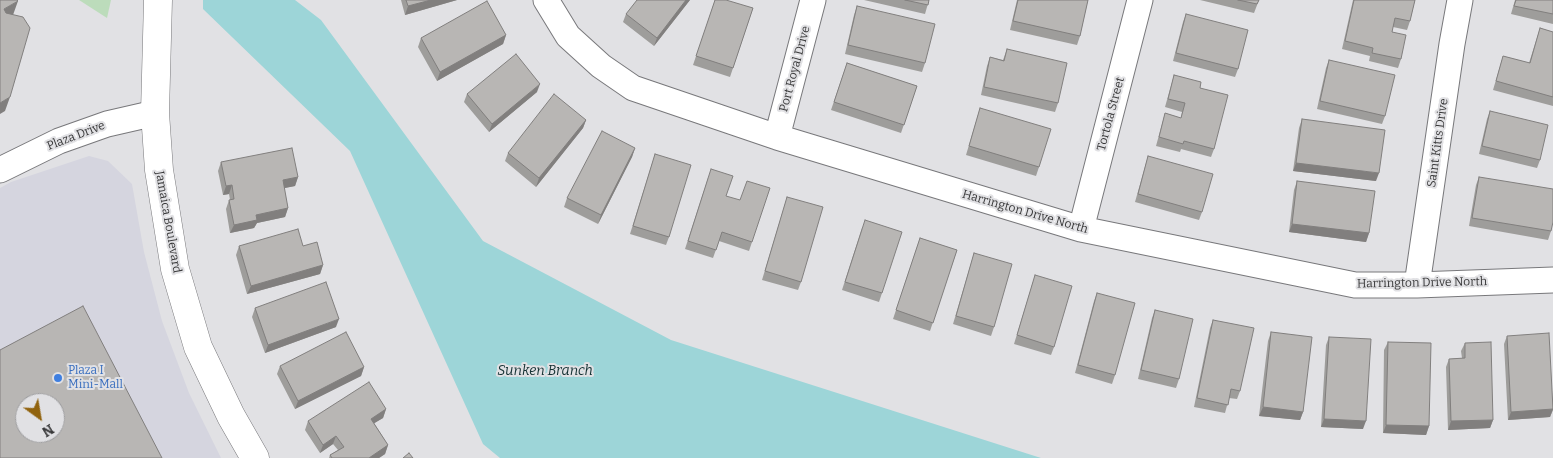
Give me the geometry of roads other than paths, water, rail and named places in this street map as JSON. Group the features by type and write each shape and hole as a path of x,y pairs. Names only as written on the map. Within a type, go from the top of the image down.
{"street":[{"name":"Jamaica Boulevard","path":"158,0 155,113 159,170 175,269 198,346 231,416 255,458"},
{"name":"Harrington Drive North","path":"546,0 568,36 601,66 633,88 777,138 1081,229 1355,285 1417,285 1553,280"},
{"name":"Port Royal Drive","path":"777,138 813,0"},
{"name":"Tortola Street","path":"1081,229 1140,0"},
{"name":"Saint Kitts Drive","path":"1417,285 1460,0"},
{"name":"Plaza Drive","path":"0,170 59,141 107,124 155,113"}],"water":[{"name":"Sunken Branch","path":"203,0 295,0 321,20 483,241 671,340 1041,458 500,458 483,444 350,151 203,9"}],"place":[{"name":"Plaza I Mini-Mall","path":"58,378"}]}
